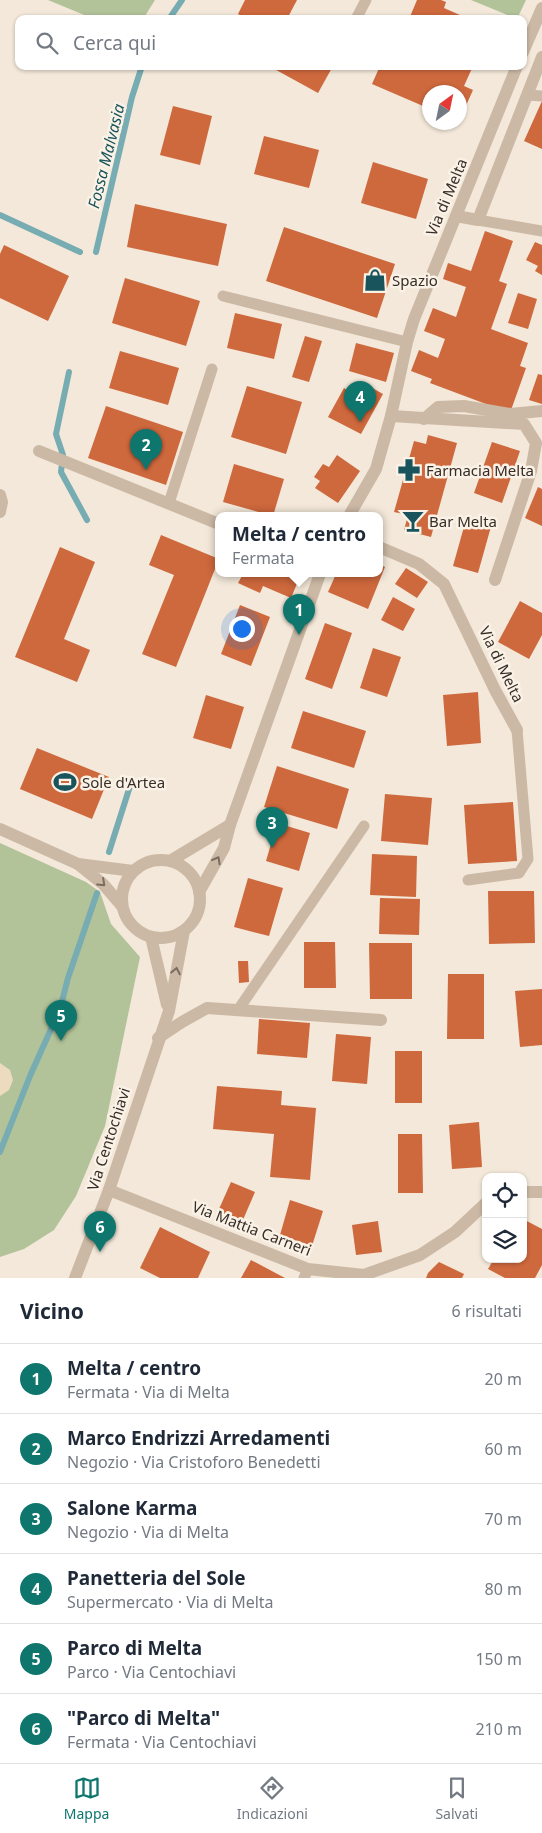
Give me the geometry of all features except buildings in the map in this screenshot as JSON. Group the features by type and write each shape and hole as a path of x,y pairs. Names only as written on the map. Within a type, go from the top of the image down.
{"street":[{"path":"527,43 542,8"},
{"path":"456,216 478,220 542,58"},
{"name":"Via di Melta","path":"351,512 376,469 391,416 407,342 414,319 515,70"},
{"path":"424,419 438,407 464,406 510,414 542,411"},
{"path":"391,416 524,424 536,443 531,471 495,580"},
{"path":"39,451 215,522"},
{"path":"0,495 2,502 0,512"},
{"name":"Via di Melta","path":"383,549 419,564 444,584 495,690 517,730"},
{"path":"199,892 224,848 230,825 319,577"},
{"path":"170,861 230,825"},
{"path":"0,829 78,864 103,884 122,906"},
{"path":"170,861 189,872 196,881 200,903 192,924 184,931 168,938 151,937 141,933 132,926 122,906 121,895 124,884 133,871 148,862 170,861"},
{"path":"78,864 133,871"},
{"name":"Via Centochiavi","path":"75,1278 109,1190 158,1038 169,1011 184,931"},
{"path":"151,937 169,1011"},
{"path":"158,1038 208,1008 381,1020"},
{"name":"Via Mattia Carneri","path":"109,1190 306,1273 364,1275 420,1255 455,1232 482,1207"},
{"path":"527,1192 542,1192"}],"lane":[{"path":"358,15 366,0"},
{"path":"527,95 542,96"},
{"path":"478,220 542,231"},
{"path":"223,296 407,342"},
{"path":"169,503 212,369"},
{"name":"Via di Melta","path":"468,880 520,873 528,858 517,730"},
{"path":"238,1010 364,826"}],"green space":[{"path":"48,0 155,0 146,15 84,15"},
{"path":"471,0 526,0 519,15 507,15"},
{"path":"0,843 86,882 100,892 111,924 140,957 105,1126 76,1196 54,1230 24,1249 0,1257"}],"shaded area":[{"path":"0,1063 10,1070 13,1080 9,1090 0,1096"}],"waterway":[{"name":"Fossa Malvasia","path":"172,15 182,0"},
{"name":"Fossa Malvasia","path":"96,252 132,97 141,70"},
{"path":"0,215 80,252"},
{"name":"Fossa Malvasia","path":"69,372 56,434 63,455 61,472 87,520"},
{"name":"Fossa Malvasia","path":"109,852 131,783"},
{"name":"Fossa Malvasia","path":"0,1152 30,1076 60,1009 68,978 97,893"}],"place":[{"name":"Spazio","path":"375,280"},
{"name":"Panetteria del Sole","path":"360,422"},
{"name":"Marco Endrizzi Arredamenti","path":"146,470"},
{"name":"Farmacia Melta","path":"409,470"},
{"name":"Bar Melta","path":"413,521"},
{"name":"Melta / centro","path":"299,635"},
{"name":"Sole d'Artea","path":"65,782"},
{"name":"Salone Karma","path":"272,848"},
{"name":"Parco di Melta","path":"61,1041"},
{"name":"\"Parco di Melta\"","path":"100,1252"}]}
